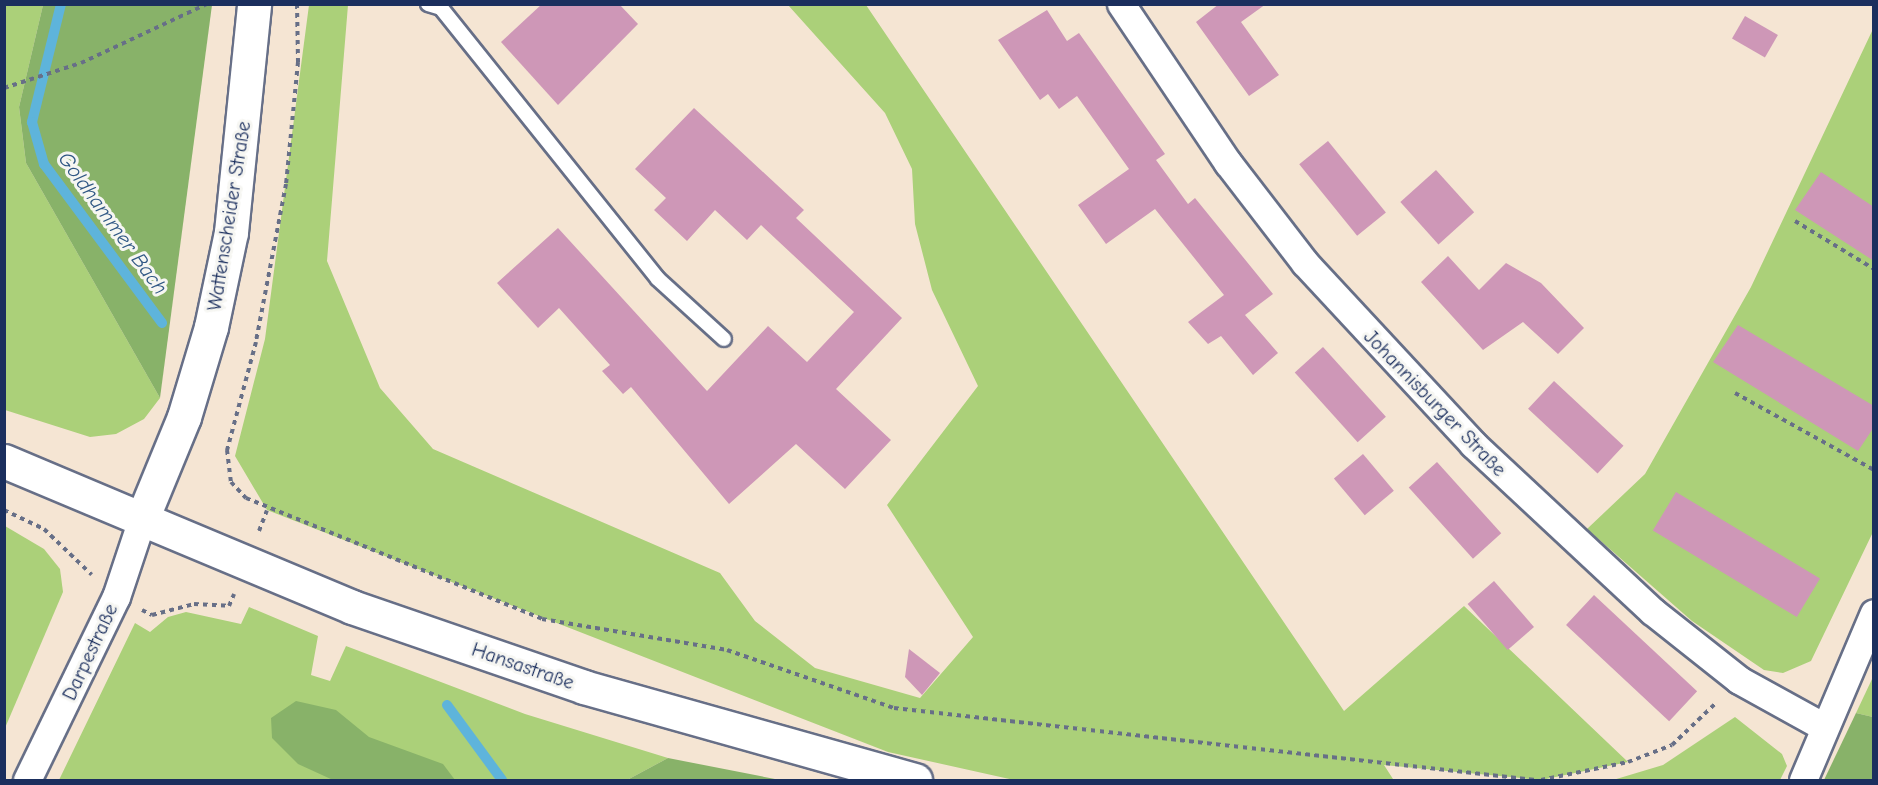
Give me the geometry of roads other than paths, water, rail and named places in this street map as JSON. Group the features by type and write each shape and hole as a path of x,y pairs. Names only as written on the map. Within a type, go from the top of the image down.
{"street":[{"name":"Wattenscheider Straße","path":"142,519 183,417 211,327 231,232 254,4"},
{"name":"Johannisburger Straße","path":"1121,4 1228,163 1375,344 1569,537 1739,680 1824,727"},
{"path":"4,461 142,519"},
{"name":"Hansastraße","path":"142,519 352,608 584,687 915,780"},
{"name":"Darpestraße","path":"27,780 116,597 142,519"},
{"path":"1803,780 1874,613"}],"lane":[{"path":"428,4 441,8 658,279 724,339"}],"waterway":[{"name":"Goldhammer Bach","path":"61,4 32,122 44,164 162,323"},
{"name":"Goldhammer Bach","path":"447,705 502,780"}]}
